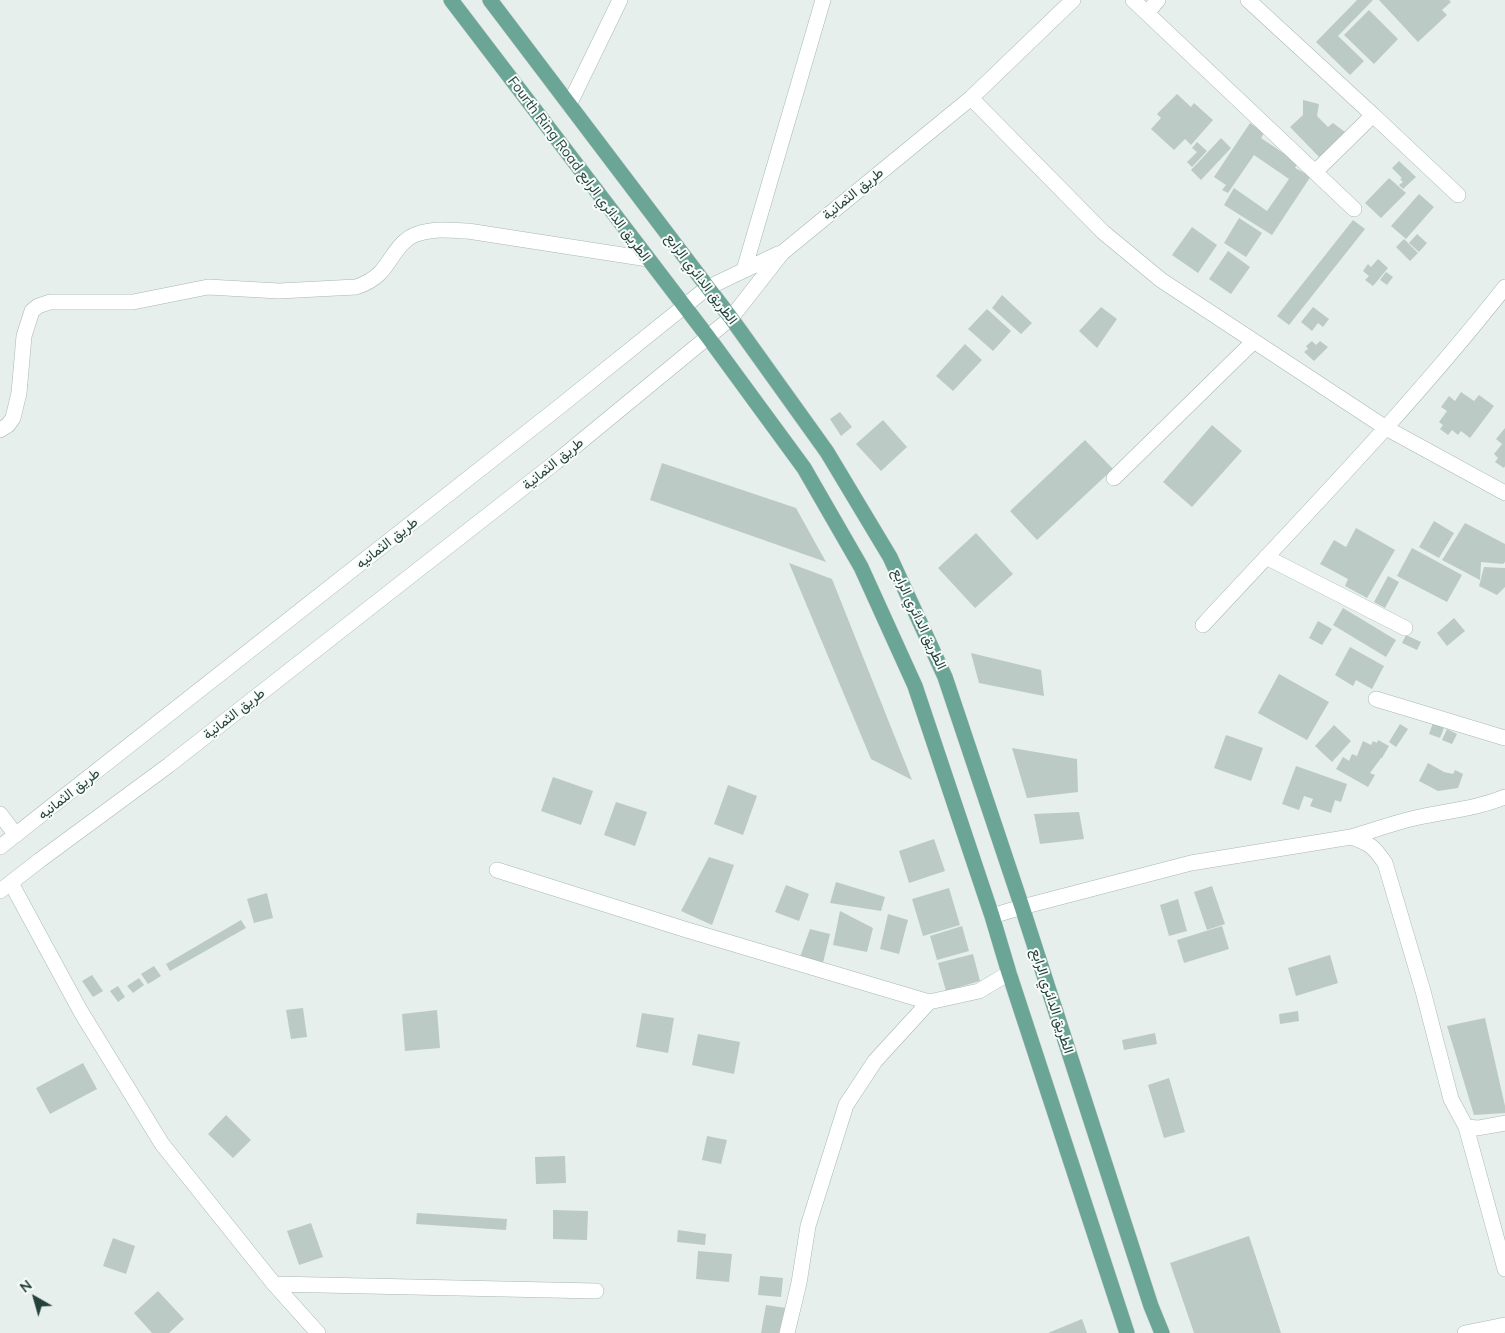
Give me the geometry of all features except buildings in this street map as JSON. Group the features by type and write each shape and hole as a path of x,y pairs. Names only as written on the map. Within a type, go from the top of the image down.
{"main road":[{"name":"Fourth Ring Road الطريق الدائري الرابع","path":"451,0 708,337"},
{"name":"الطريق الدائري الرابع","path":"490,0 730,318 827,452 890,557 945,676 1148,1296 1162,1333"},
{"path":"708,337 804,468 861,567 915,686 992,916 1127,1333"}],"street":[{"path":"569,105 620,0"},
{"path":"744,270 823,0"},
{"name":"طريق الثمانية","path":"5,887 169,765 378,602 556,462 708,337 730,318 782,252 971,98 1073,0"},
{"path":"1133,0 1354,210"},
{"path":"1147,13 1158,0"},
{"path":"1248,0 1458,195"},
{"path":"971,98 1103,232 1161,280 1386,428 1505,493"},
{"path":"1315,172 1373,115"},
{"path":"0,430 8,425 13,418 19,394 24,336 32,311 38,306 50,302 133,302 208,287 279,291 356,287 368,283 379,274 402,243 409,238 416,234 440,229 468,231 648,259"},
{"name":"طريق الثمانيه","path":"0,847 535,426 707,288 782,252"},
{"path":"1203,625 1386,428 1480,319 1505,287"},
{"path":"1114,478 1254,341"},
{"path":"1266,556 1405,628"},
{"path":"1376,699 1505,738"},
{"path":"992,916 1191,863 1352,837 1414,818 1455,811 1494,801 1505,796"},
{"path":"0,814 16,834"},
{"path":"1352,837 1374,848 1385,863 1423,990 1451,1099 1466,1127 1505,1269"},
{"path":"497,870 929,1002 978,991 1010,973"},
{"path":"5,887 162,1144 274,1284 318,1333"},
{"path":"787,1333 799,1283 808,1226 846,1105 875,1062 929,1002"},
{"path":"1466,1127 1478,1128 1505,1123"},
{"path":"274,1284 596,1291"},
{"path":"1465,1333 1505,1325"}]}
